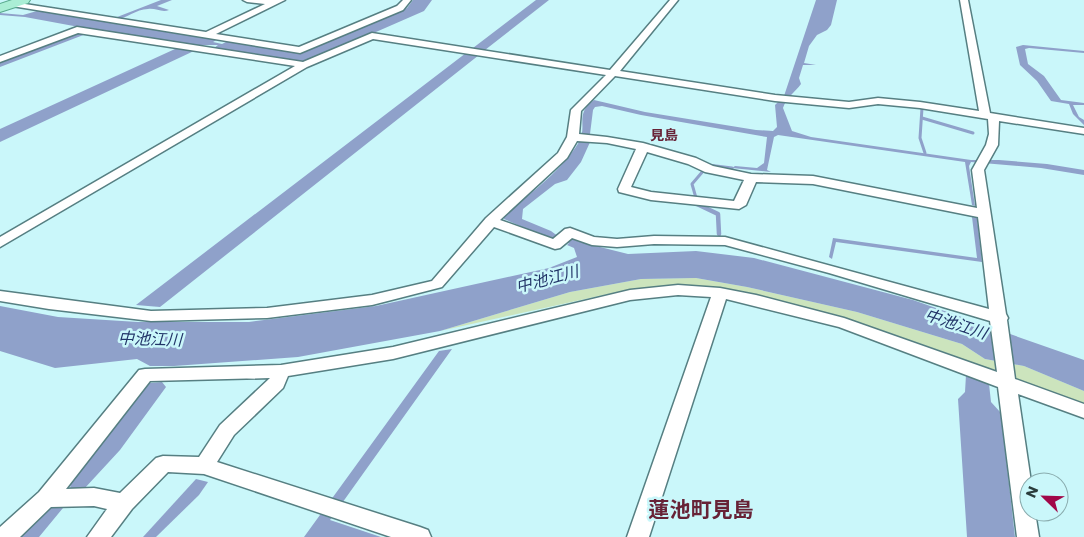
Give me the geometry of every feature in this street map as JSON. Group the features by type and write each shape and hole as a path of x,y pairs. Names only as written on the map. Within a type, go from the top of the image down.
{"street":[{"path":"247,0 277,2"},
{"path":"0,59 77,30 206,45 300,50 400,8 407,0"},
{"path":"580,137 576,110 612,74 674,0"},
{"path":"964,0 989,116 996,136 994,144 978,170 1000,320 1028,537"},
{"path":"12,4 207,35 277,2"},
{"path":"206,45 207,35"},
{"path":"0,243 304,65 372,36 785,99 849,105 878,101 1084,131"},
{"path":"206,45 304,65"},
{"path":"580,137 643,147 692,160 709,168 751,178 814,180 985,214"},
{"path":"0,296 151,316 267,313 372,300 436,284 491,221 580,137"},
{"path":"643,147 624,189 651,196 739,205 751,178"},
{"path":"491,221 555,244 570,232 592,241 617,243 654,240 725,241 834,270 1000,320"},
{"path":"6,537 60,498 145,375 281,371 393,354 630,295 678,290 720,293 844,322 1007,379 1084,410"},
{"path":"638,537 720,293"},
{"path":"204,466 227,430 277,383 281,371"},
{"path":"98,537 124,503 163,464 204,466 420,537"},
{"path":"60,498 94,497 124,503"}],"green space":[{"path":"696,278 747,287 857,312 962,344 985,359 1024,366 1084,391 1084,407 947,353 841,316 736,291 676,286 617,292 440,331 570,292 641,279"}],"water":[{"path":"161,0 172,0 157,6 169,10 143,10 121,18 112,19"},
{"path":"413,0 432,0 424,11 305,63 214,48 218,45 197,45 189,49 196,50 0,142 0,129 175,49 193,45 94,29 83,33 86,34 0,67 0,62 90,29 25,17 0,15 0,13 23,15 37,11 218,39 213,42 222,44 228,41 302,53 407,8"},
{"path":"536,0 549,0 485,50 480,50 475,54 479,55 160,307 136,305 466,53 477,50 473,48"},
{"path":"816,0 837,0 831,25 827,30 817,35 809,46 804,63 816,65 803,65 799,78 801,84 784,104 783,108 792,131 811,137 971,160 1047,164 1084,170 1084,175 1041,168 971,162 969,166 975,206 972,205 965,162 778,135 774,137 767,170 771,172 732,168 735,166 757,168 764,163 767,137 641,115 602,106 595,107 593,110 590,134 585,137 591,140 581,162 567,180 555,184 523,209 522,219 555,234 552,237 543,236 504,219 504,216 544,182 572,153 581,136 584,110 594,100 645,112 756,130 773,131 777,127 775,105 784,96"},
{"path":"1023,45 1084,51 1084,53 1025,49 1028,64 1044,76 1061,100 1084,103 1084,105 1073,105 1079,117 1084,120 1084,125 1073,114 1069,104 1051,101 1037,81 1020,65 1016,47"},
{"path":"972,217 977,218 982,262 836,242 832,259 829,257 833,238 977,258"},
{"name":"中池江川","path":"572,240 628,254 696,251 754,258 913,300 1084,360 1084,391 1024,366 985,359 962,344 857,312 747,287 696,278 641,279 570,292 440,331 298,357 174,366 150,366 137,359 55,368 0,351 0,306 58,317 138,322 249,322 376,306 549,268 577,257 574,248 567,245"},
{"path":"452,349 330,520 381,537 304,537 439,351"},
{"path":"966,375 989,384 991,402 1001,413 1015,537 967,537 958,399 965,392"},
{"path":"162,382 166,387 120,450 84,489 77,491 39,537 21,537 70,490 71,480 150,383"},
{"path":"196,479 208,482 199,495 156,537 143,537"}],"waterway":[{"path":"922,108 920,138 925,153"},
{"path":"922,118 973,133"},
{"path":"708,165 732,168"},
{"path":"696,198 692,184 704,170"},
{"path":"697,204 718,214 719,234"},
{"path":"553,236 576,243"}],"district":[{"name":"見島","path":"664,135"},
{"name":"蓮池町見島","path":"701,509"}]}
